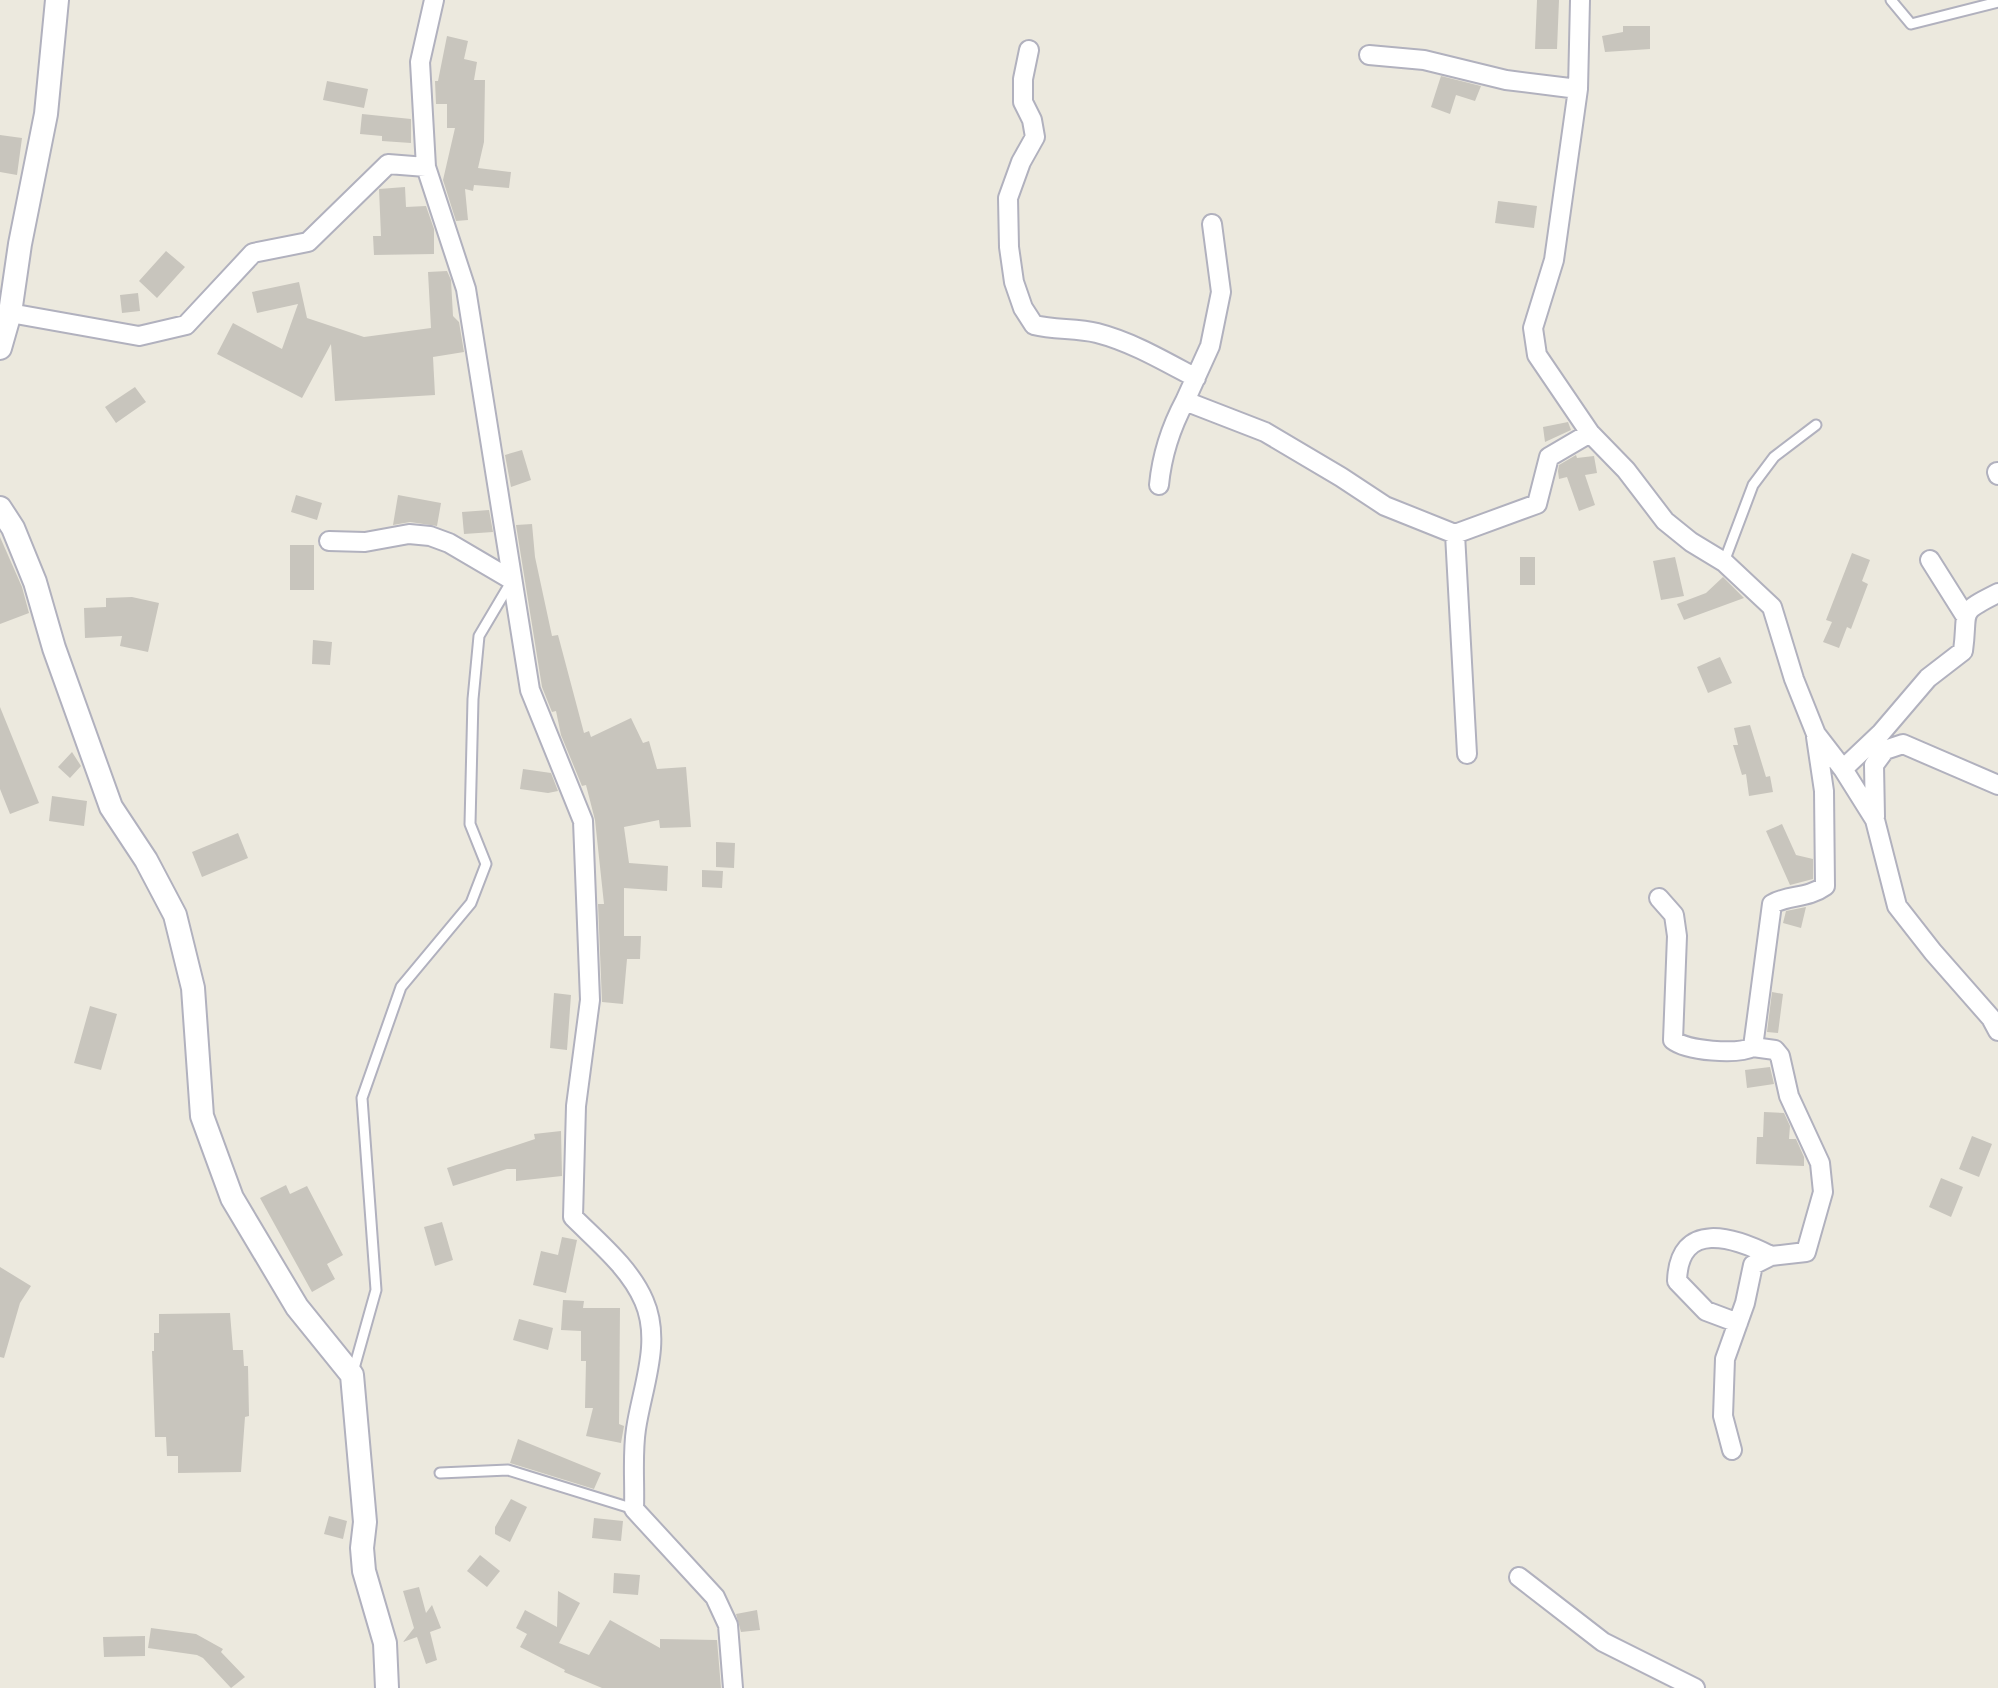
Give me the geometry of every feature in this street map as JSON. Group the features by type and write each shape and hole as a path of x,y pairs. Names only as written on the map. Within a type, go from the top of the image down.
{"street":[{"path":"0,348 10,313 20,244 46,114 57,0"},
{"path":"434,0 420,62 426,167 466,289 530,690 583,821 590,1000 576,1106 573,1217 619,1263 644,1301 652,1329 647,1378 636,1430 634,1509 715,1597 728,1625 733,1688"},
{"path":"1580,0 1578,89 1554,260 1533,328 1537,355 1590,433 1626,470 1665,521 1691,542 1724,562 1772,607 1794,679 1816,734 1824,791 1825,886 1814,894 1782,898 1772,904 1753,1047"},
{"path":"1029,50 1023,79 1023,102 1032,120 1035,137 1021,162 1008,198 1009,247 1014,282 1023,308 1034,325 1055,330 1095,332 1144,351 1196,378"},
{"path":"1369,55 1424,60 1506,80 1578,89"},
{"path":"10,313 139,336 186,325 253,253 308,242 388,164 426,167"},
{"path":"1159,485 1162,455 1173,423 1210,346 1221,292 1212,224"},
{"path":"1185,401 1265,432 1385,506 1455,534 1537,504 1549,457 1590,433"},
{"path":"0,508 13,528 35,582 54,648 111,807 146,860 175,915 193,988 202,1116 232,1198 297,1307 352,1375 364,1508 364,1571 385,1643 387,1688"},
{"path":"329,541 365,542 409,534 430,536 449,543 512,580"},
{"path":"1455,534 1467,754"},
{"path":"1843,769 1881,733 1928,678 1963,651 1964,614 1930,560"},
{"path":"1964,614 1970,607 1998,593"},
{"path":"1816,734 1843,769 1875,820"},
{"path":"1998,785 1903,744 1885,750 1874,765 1875,820 1897,906 1991,1018 1998,1031"},
{"path":"1659,898 1674,915 1677,936 1673,1040 1681,1046 1727,1051 1744,1051 1753,1047 1775,1050 1780,1056 1789,1096 1815,1148 1823,1192 1806,1252 1771,1256 1753,1265 1725,1359 1723,1416 1732,1450"},
{"path":"1738,1323 1706,1311 1677,1281 1677,1268 1685,1249 1705,1236 1743,1242 1771,1256"},
{"path":"1519,1577 1603,1642 1695,1688"}],"lane":[{"path":"1891,0 1911,24 1998,2"},
{"path":"1724,562 1753,485 1774,457 1816,425"},
{"path":"352,1375 376,1290 362,1098 401,987 471,903 486,864 470,824 473,699 479,636 512,580"},
{"path":"440,1473 508,1470 634,1509"}],"building":[{"path":"1537,0 1559,0 1557,49 1535,49"},
{"path":"1623,26 1650,26 1650,49 1605,52 1602,36 1623,32"},
{"path":"447,36 468,41 464,59 477,62 474,80 485,80 484,142 478,168 511,172 509,188 474,185 473,191 465,189 468,220 456,221 443,180 455,128 447,128 447,104 436,104 435,81 438,81"},
{"path":"1441,76 1481,86 1475,101 1456,95 1450,114 1431,107"},
{"path":"327,81 368,89 364,108 323,100"},
{"path":"362,114 411,119 411,143 382,141 382,136 360,134"},
{"path":"0,135 22,138 17,175 0,172"},
{"path":"405,187 406,207 426,206 434,229 434,254 374,255 373,236 381,236 379,189"},
{"path":"1498,201 1537,206 1534,228 1495,223"},
{"path":"166,251 185,267 157,298 139,281"},
{"path":"447,271 451,280 453,316 459,322 464,352 433,357 435,395 335,401 331,344 302,398 217,354 233,323 282,349 298,304 257,313 252,292 299,282 307,318 364,337 431,328 428,272"},
{"path":"138,293 140,311 122,313 120,295"},
{"path":"135,387 146,402 116,423 105,407"},
{"path":"1568,422 1571,430 1545,442 1543,427"},
{"path":"522,450 531,480 511,487 505,455"},
{"path":"1576,455 1577,458 1594,456 1597,473 1585,475 1595,505 1579,511 1567,477 1559,479 1558,471 1559,465"},
{"path":"296,495 322,503 317,520 291,512"},
{"path":"398,495 441,503 437,526 410,522 393,525"},
{"path":"489,510 493,532 464,534 462,512"},
{"path":"532,524 535,557 552,636 558,635 584,733 589,731 591,737 631,718 643,743 649,741 657,769 686,767 691,827 660,828 659,820 624,827 629,863 668,866 667,891 624,888 624,936 641,936 640,959 627,959 623,1004 602,1002 598,904 604,904 595,820 586,785 582,786 561,735 556,711 552,712 542,687 516,525"},
{"path":"0,537 22,587 29,613 0,624"},
{"path":"290,545 314,545 314,590 290,590"},
{"path":"1852,553 1870,560 1862,581 1868,584 1851,629 1847,627 1839,648 1823,642 1832,622 1826,620"},
{"path":"1520,557 1535,557 1535,585 1520,585"},
{"path":"1675,557 1684,596 1661,600 1653,561"},
{"path":"1723,577 1744,598 1684,620 1677,604 1706,593"},
{"path":"132,597 159,603 148,652 120,646 122,636 85,638 84,608 106,607 106,598"},
{"path":"313,640 332,642 330,665 312,664"},
{"path":"1720,657 1732,683 1708,693 1697,667"},
{"path":"0,707 39,803 10,814 0,789"},
{"path":"1750,725 1773,792 1749,796 1746,774 1742,775 1733,745 1738,745 1734,728"},
{"path":"72,752 81,766 70,778 58,767"},
{"path":"523,769 551,773 558,791 548,793 520,789"},
{"path":"52,796 87,801 84,826 49,821"},
{"path":"1782,824 1796,855 1813,859 1813,879 1790,885 1766,831"},
{"path":"238,833 248,858 202,877 192,852"},
{"path":"716,842 735,843 734,868 716,867"},
{"path":"702,870 723,871 722,888 702,887"},
{"path":"1806,907 1801,928 1783,923 1786,911"},
{"path":"1772,992 1783,994 1778,1033 1767,1032"},
{"path":"554,993 571,995 567,1050 550,1048"},
{"path":"90,1006 117,1014 101,1070 74,1063"},
{"path":"1770,1067 1774,1084 1747,1088 1745,1070"},
{"path":"1764,1112 1784,1113 1790,1126 1789,1139 1796,1139 1804,1157 1804,1166 1756,1164 1757,1137 1763,1137"},
{"path":"561,1131 562,1176 516,1181 516,1169 507,1169 453,1186 447,1168 535,1139 534,1134"},
{"path":"1972,1136 1992,1144 1979,1177 1959,1169"},
{"path":"1941,1178 1963,1187 1951,1217 1929,1207"},
{"path":"286,1185 290,1194 307,1186 343,1255 327,1264 335,1279 312,1292 260,1198"},
{"path":"442,1222 453,1260 435,1266 424,1227"},
{"path":"562,1237 577,1240 566,1293 533,1285 541,1251 558,1255"},
{"path":"0,1267 31,1286 20,1303 4,1358 0,1357"},
{"path":"563,1300 584,1301 583,1308 620,1308 619,1424 624,1426 621,1443 586,1436 593,1408 585,1408 586,1361 581,1361 581,1331 561,1330"},
{"path":"230,1313 233,1350 243,1350 244,1366 248,1366 249,1416 245,1417 241,1472 178,1473 178,1456 167,1456 166,1437 155,1437 152,1351 154,1333 159,1333 159,1314"},
{"path":"519,1319 553,1328 548,1350 513,1340"},
{"path":"518,1439 601,1473 594,1489 510,1463"},
{"path":"511,1499 527,1507 510,1542 495,1534 495,1527"},
{"path":"329,1516 347,1521 343,1539 324,1534"},
{"path":"594,1518 623,1521 621,1541 592,1538"},
{"path":"480,1555 500,1571 487,1587 467,1571"},
{"path":"614,1573 640,1575 638,1595 613,1593"},
{"path":"419,1587 426,1613 432,1605 441,1628 430,1632 437,1660 426,1664 417,1637 403,1642 414,1628 403,1591"},
{"path":"558,1591 580,1603 559,1643 589,1655 610,1620 660,1648 660,1639 717,1640 721,1688 602,1688 564,1672 520,1647 527,1634 516,1628 525,1610 557,1627"},
{"path":"757,1610 760,1630 741,1632 736,1614"},
{"path":"151,1628 196,1634 223,1649 221,1652 245,1677 231,1688 197,1655 148,1648"},
{"path":"145,1636 145,1656 104,1657 103,1637"}]}
